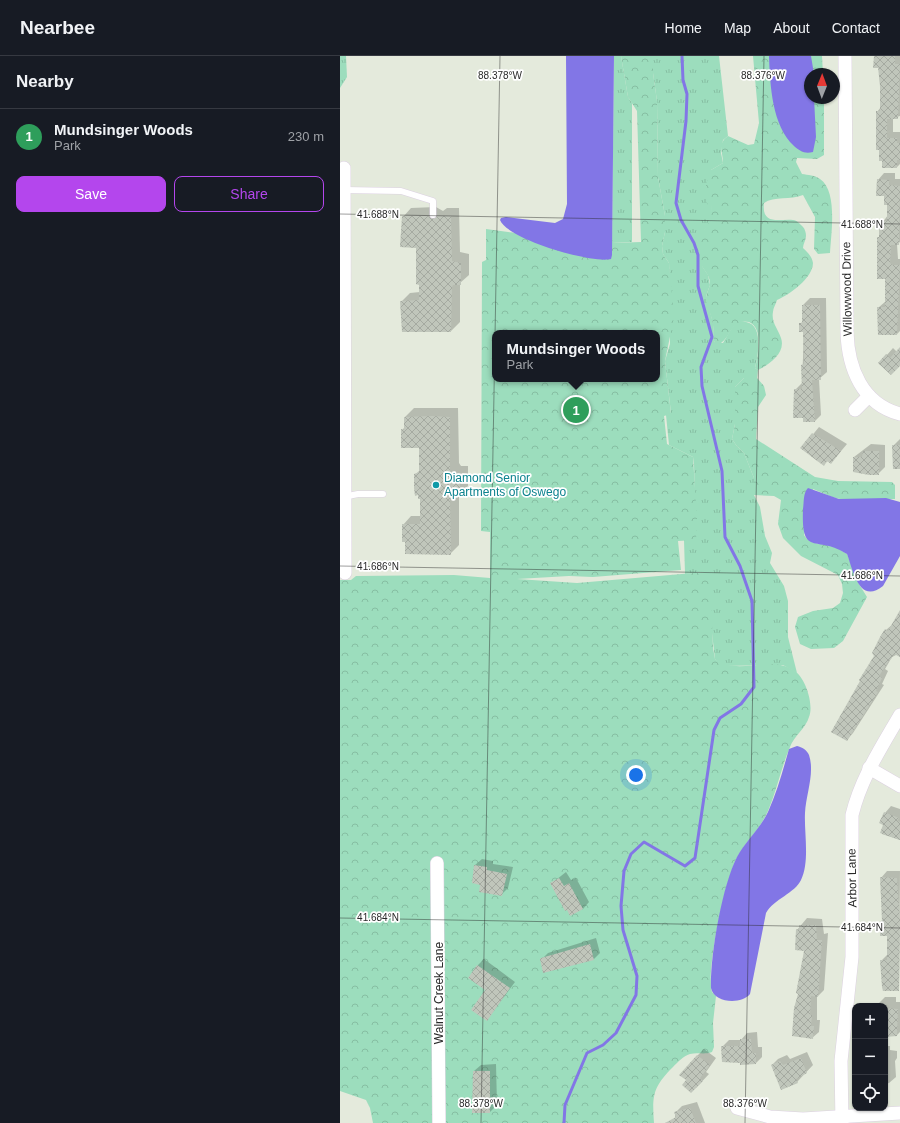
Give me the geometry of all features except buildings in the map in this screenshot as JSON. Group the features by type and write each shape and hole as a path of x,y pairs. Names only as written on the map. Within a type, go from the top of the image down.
{"street":[{"name":"Willowwood Drive","path":"845,56 847,340 853,370 858,383 869,396 885,408 900,414"},
{"path":"342,573 342,284 344,168"},
{"path":"855,410 869,396"},
{"name":"Arbor Lane","path":"842,1120 840,1061 852,957 852,815 856,797 869,768 900,715"},
{"path":"869,768 900,786"},
{"name":"Walnut Creek Lane","path":"437,863 439,1123"},
{"path":"737,1108 770,1117 803,1119 842,1120 900,1113"}],"lane":[{"path":"344,190 401,191 432,201 433,215"},
{"path":"342,498 358,494 383,494"}],"green space":[{"path":"340,56 346,56 347,77 340,88"},
{"path":"614,56 621,56 628,97 632,103 632,242 612,243"},
{"path":"621,56 653,56 653,73 657,101 658,177 665,216 665,232 662,246 663,254 669,263 674,317 665,361 671,414 664,416 667,444 693,457 697,519 696,540 678,541 681,570 593,577 569,576 517,579 577,583 705,572 710,575 713,648 715,659 724,664 734,666 777,664 796,672 806,687 810,700 810,712 805,725 794,739 790,747 765,817 738,856 728,882 718,923 712,964 712,992 716,996 713,1023 714,1047 712,1052 693,1053 685,1056 661,1080 655,1092 654,1098 654,1123 373,1123 370,1108 366,1100 340,1091 340,580 351,580 356,576 454,575 490,578 490,532 481,531 482,262 486,260 486,229 612,246 612,243 641,242 637,111 628,97"},
{"path":"653,56 719,56 728,136 723,140 721,153 723,163 711,170 712,214 710,223 704,231 702,266 708,275 710,285 706,296 713,323 714,342 723,343 733,327 742,321 752,324 758,335 758,349 755,368 758,370 757,378 744,378 735,387 735,424 732,439 744,453 754,478 754,495 760,507 765,536 772,553 770,563 784,586 788,601 788,637 797,673 783,665 723,666 715,659 705,572 685,574 684,540 696,540 694,464 693,457 669,445 666,415 671,413 665,361 670,344 670,285 669,263 663,254 662,246 665,232 665,216 658,177 657,101 653,73"},
{"path":"753,56 822,56 823,68 804,68 804,104 824,104 824,155 817,159 797,158 796,162 802,174 811,175 820,179 826,185 829,193 832,213 830,253 818,254 814,249 815,217 803,195 764,203 764,211 766,216 769,218 773,220 794,220 804,228 806,236 803,248 810,256 813,263 812,269 805,280 794,290 777,300 773,309 773,316 781,338 781,348 779,353 772,361 758,370 755,368 759,343 757,330 754,325 749,322 738,323 726,339 716,345 715,343 706,298 710,285 709,279 697,257 696,246 710,219 711,205 707,204 706,185 711,170 723,163 721,148 723,142 728,136 748,145 754,144 759,123"},
{"path":"744,378 757,378 764,386 766,395 758,407 756,439 815,477 838,481 892,482 895,485 895,499 840,499 813,489 804,535 813,543 833,546 847,554 859,584 867,597 843,641 834,648 811,649 800,644 795,627 798,617 813,611 833,608 840,603 843,593 842,584 838,575 801,556 783,538 778,524 781,500 774,496 754,495 754,478 744,453 732,439 735,424 735,387"}],"shaded area":[{"path":"566,56 614,56 611,259 601,260 587,258 569,254 533,242 506,227 500,220 501,218 506,217 555,223 563,219 567,204"},
{"path":"769,56 811,56 813,68 804,68 804,104 814,104 816,137 813,152 810,153 800,151 796,148 781,128 774,104 770,79"},
{"path":"808,488 839,499 886,498 900,502 900,556 883,586 875,591 868,591 863,588 858,583 847,554 836,548 813,543 808,540 803,524 803,509 804,495"},
{"path":"797,746 801,747 808,753 811,762 810,784 805,813 806,856 804,873 798,885 774,904 766,913 750,994 741,1000 728,1001 717,997 711,988 715,940 726,885 737,857 768,812 777,789 789,749"}],"waterway":[{"path":"564,1123 565,1105 587,1053 603,1045 616,1033 636,995 637,976 623,930 621,906 624,871 631,854 644,842 685,866 695,858 714,730 720,718 741,704 754,687 752,601 740,566 725,537 722,471 702,386 701,367 712,337 698,286 698,255 694,243 681,220 676,203 686,121 687,94 683,80 682,56"}],"place":[{"name":"Mundsinger Woods","path":"576,410"},
{"name":"Diamond Senior Apartments of Oswego","path":"436,485"}]}
